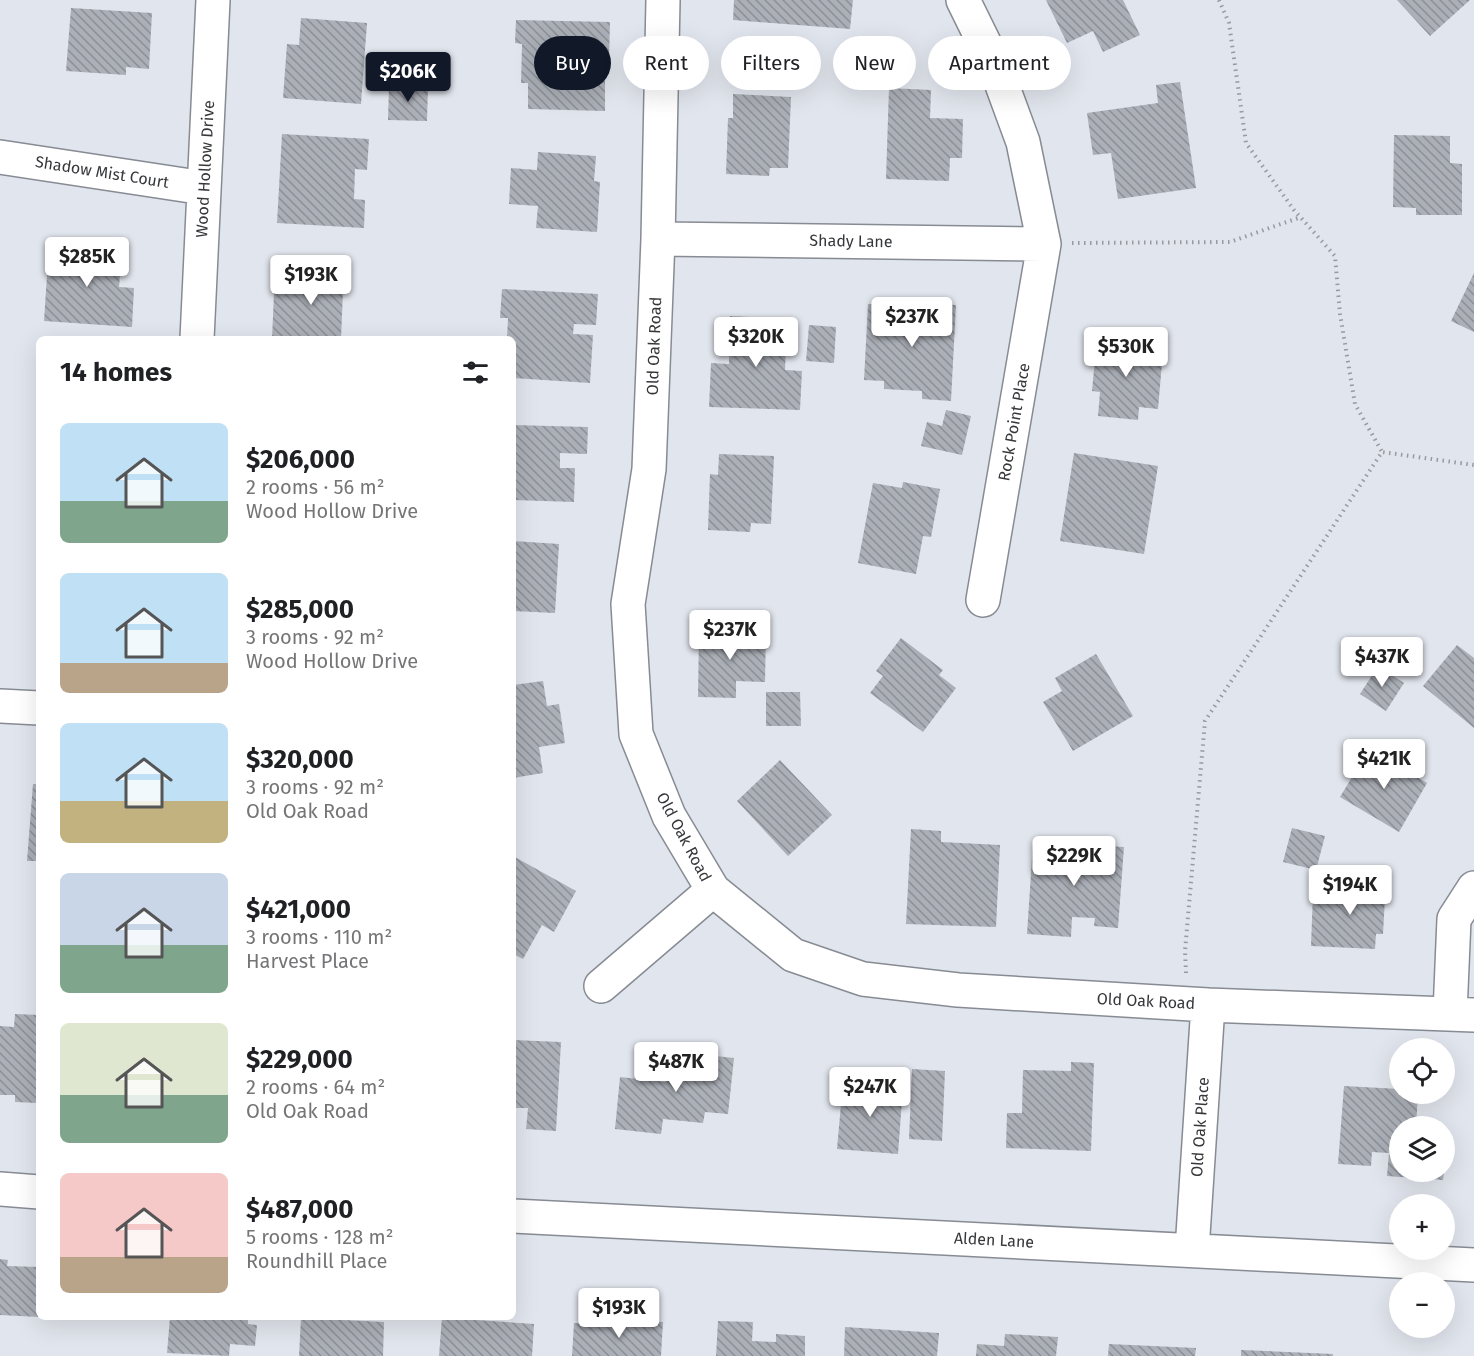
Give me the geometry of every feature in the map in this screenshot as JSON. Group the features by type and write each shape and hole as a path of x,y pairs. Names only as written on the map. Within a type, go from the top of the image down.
{"street":[{"name":"Wood Hollow Drive","path":"197,336 213,0"},
{"name":"Old Oak Road","path":"663,0 658,239 649,469 628,604 636,734 669,816 713,890 793,955 863,979 958,990 1208,1005 1462,1014"},
{"path":"963,0 994,63 1023,142 1044,244"},
{"name":"Shadow Mist Court","path":"0,157 204,188"},
{"name":"Shady Lane","path":"658,239 1044,244"},
{"name":"Rock Point Place","path":"983,600 1044,244"},
{"path":"0,706 36,708"},
{"path":"1462,1014 1454,919 1474,888"},
{"path":"601,986 713,890"},
{"name":"Old Oak Place","path":"1192,1250 1208,1005"},
{"path":"0,1189 36,1192"},
{"name":"Alden Lane","path":"516,1216 1474,1265"}],"path":[{"path":"1219,0 1229,23 1246,143 1301,217 1335,256 1340,314 1355,404 1382,452"},
{"path":"1044,244 1230,242 1301,217"},
{"path":"1382,452 1474,465"},
{"path":"1208,1005 1186,978 1185,951 1205,721 1382,452"}],"building":[{"path":"734,0 853,0 850,29 733,20"},
{"path":"1046,0 1123,0 1140,35 1103,52 1093,31 1071,41 1071,36 1064,36"},
{"path":"1397,0 1470,0 1430,36"},
{"path":"71,8 152,13 149,69 126,67 126,75 66,71"},
{"path":"301,18 367,23 361,104 283,98 287,44 299,45"},
{"path":"516,20 610,22 610,36 534,36 534,90 605,90 605,111 528,109 528,83 521,83 522,44 515,43"},
{"path":"1180,82 1196,188 1118,199 1111,153 1093,155 1087,113 1158,103 1156,85"},
{"path":"389,86 428,87 427,121 388,120"},
{"path":"889,90 931,90 930,118 963,119 962,158 950,158 949,181 886,179"},
{"path":"733,94 791,97 788,168 770,168 769,176 726,174 728,118 733,118"},
{"path":"282,134 369,139 367,170 355,169 354,199 365,200 364,228 277,223"},
{"path":"1394,135 1450,136 1450,163 1462,164 1462,215 1416,215 1416,208 1393,207"},
{"path":"538,152 596,156 594,181 600,182 597,232 536,228 538,206 509,204 511,168 537,170"},
{"path":"49,245 122,250 119,287 134,288 132,327 44,321"},
{"path":"298,266 344,267 341,336 272,336 274,293 297,294"},
{"path":"1474,273 1474,332 1451,321"},
{"path":"502,289 598,294 596,325 574,324 573,334 593,335 590,383 516,378 516,336 507,336 508,318 500,318"},
{"path":"918,303 956,305 951,401 922,399 922,391 884,389 884,381 864,380 868,304 918,307"},
{"path":"730,316 787,319 785,370 802,371 800,410 709,407 711,363 729,364"},
{"path":"809,325 836,327 834,363 806,361"},
{"path":"1097,337 1139,340 1139,349 1163,352 1158,409 1139,407 1138,420 1098,416 1100,392 1092,391"},
{"path":"946,410 971,416 962,455 921,446 927,422 942,426"},
{"path":"516,425 588,427 587,454 560,453 560,468 575,468 574,502 516,500"},
{"path":"1074,453 1158,466 1144,554 1060,541"},
{"path":"719,454 774,456 771,524 751,523 750,532 708,530 710,474 718,475"},
{"path":"903,482 940,489 931,537 923,536 916,574 858,563 873,483 902,488"},
{"path":"516,541 559,544 555,613 516,611"},
{"path":"699,629 766,630 765,682 736,681 736,698 698,697"},
{"path":"901,638 943,670 939,675 956,688 923,732 870,693 883,676 876,671"},
{"path":"1457,645 1474,658 1474,728 1423,686"},
{"path":"1096,654 1133,716 1073,751 1043,702 1062,691 1055,678"},
{"path":"1378,666 1404,683 1386,711 1360,694"},
{"path":"543,681 547,706 559,704 565,743 539,747 543,773 516,778 516,685"},
{"path":"766,692 800,692 801,726 766,726"},
{"path":"1369,749 1427,783 1399,832 1340,797"},
{"path":"780,760 832,815 788,856 737,801"},
{"path":"33,784 36,784 36,861 27,861"},
{"path":"1292,828 1325,836 1316,870 1283,862"},
{"path":"911,829 941,831 941,842 1000,845 996,927 906,924"},
{"path":"1033,842 1124,847 1118,928 1094,926 1095,918 1072,917 1071,937 1027,934"},
{"path":"516,858 576,891 554,932 542,925 523,959 516,956"},
{"path":"1348,879 1386,880 1383,934 1376,934 1375,949 1311,946 1313,893 1347,894"},
{"path":"15,1014 36,1015 36,1103 15,1102 15,1095 0,1095 0,1026 14,1027"},
{"path":"516,1040 561,1042 556,1131 526,1129 528,1108 516,1108"},
{"path":"670,1051 734,1058 728,1114 705,1112 703,1123 663,1119 661,1134 615,1129 620,1077 666,1082"},
{"path":"1071,1062 1094,1063 1091,1151 1006,1148 1007,1113 1022,1113 1023,1070 1071,1071"},
{"path":"912,1069 945,1071 942,1141 909,1139"},
{"path":"843,1082 903,1087 898,1154 837,1149"},
{"path":"1344,1086 1389,1088 1389,1104 1417,1104 1417,1116 1389,1116 1389,1153 1372,1152 1371,1166 1338,1164"},
{"path":"1389,1153 1389,1176 1387,1176"},
{"path":"0,1259 8,1260 7,1266 36,1267 36,1317 0,1315"},
{"path":"618,1319 663,1322 661,1356 572,1356 574,1323 617,1326"},
{"path":"170,1320 248,1320 248,1324 257,1325 255,1346 230,1344 229,1356 167,1353"},
{"path":"301,1320 384,1322 383,1356 299,1356"},
{"path":"442,1320 534,1324 532,1356 439,1356"},
{"path":"718,1321 753,1322 752,1341 776,1342 776,1334 805,1336 805,1356 716,1356"},
{"path":"845,1327 939,1333 937,1356 844,1356"},
{"path":"1005,1334 1058,1337 1056,1356 976,1356 977,1344 1004,1346"},
{"path":"1109,1344 1196,1348 1195,1356 1108,1356"},
{"path":"1241,1350 1333,1354 1333,1356 1241,1356"}]}
